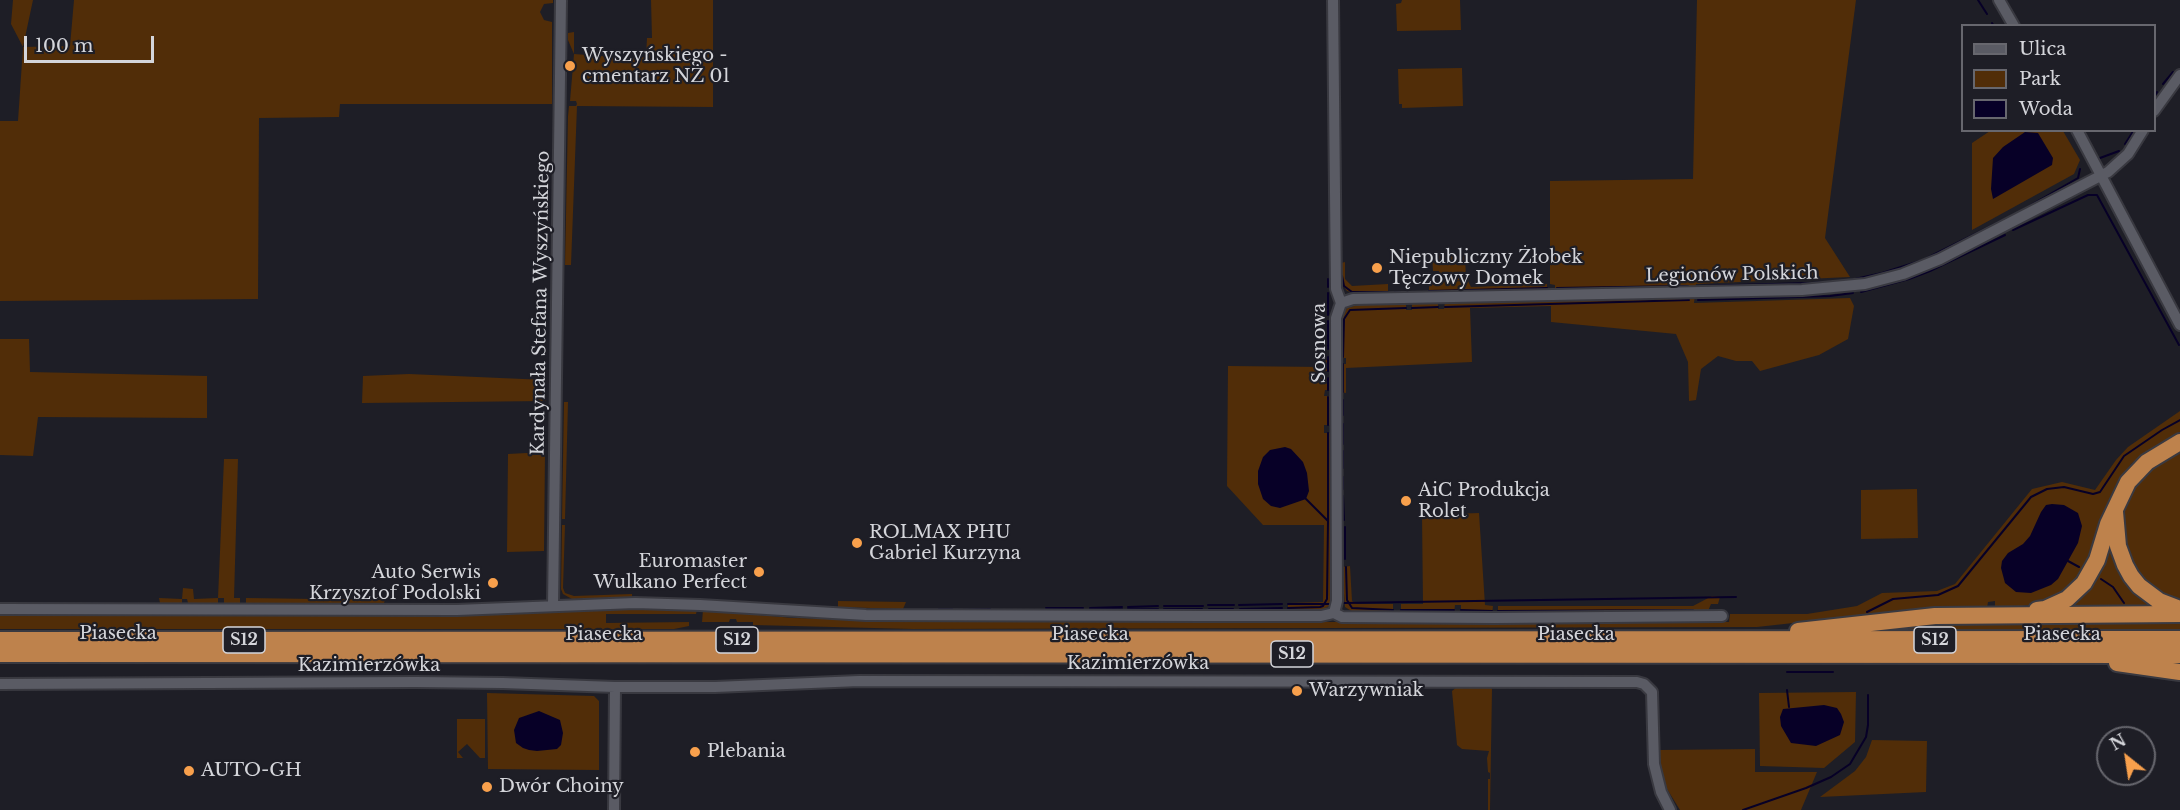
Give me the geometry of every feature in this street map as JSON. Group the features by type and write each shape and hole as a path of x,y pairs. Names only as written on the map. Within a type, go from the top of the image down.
{"highway":[{"path":"1997,615 2045,609 2067,599 2077,591 2097,561 2108,524 2123,490 2136,473 2155,456 2180,442"},
{"path":"2115,511 2118,546 2124,565 2131,576 2139,586 2159,601 2180,609"},
{"path":"1689,640 1788,632 1917,617 2180,614"},
{"name":"Piasecka","path":"0,640 2180,639"},
{"name":"Piasecka","path":"0,654 2180,655"},
{"path":"2057,655 2180,672"}],"street":[{"name":"Kardynała Stefana Wyszyńskiego","path":"553,606 561,0"},
{"name":"Sosnowa","path":"1334,0 1335,289 1341,303 1336,312 1337,592 1334,613"},
{"path":"1999,0 2013,24"},
{"path":"2156,108 2180,75"},
{"path":"2078,132 2180,325"},
{"name":"Legionów Polskich","path":"1341,303 1353,299 1778,291 1847,287 1903,274 1940,259 2101,175 2122,160 2142,132"},
{"path":"0,609 457,610 662,604 888,615 1321,616 1334,613 1342,617 1722,616"},
{"name":"Kazimierzówka","path":"0,684 503,682 615,687 715,687 903,680 1638,682 1644,684 1652,695 1653,742 1657,778 1670,810"},
{"path":"614,810 615,687"}],"green space":[{"path":"13,0 33,0 23,47 11,24"},
{"path":"74,0 553,0 553,3 544,4 540,12 544,20 552,22 552,104 340,104 339,117 259,118 258,299 0,301 0,121 18,121 23,47 70,46"},
{"path":"651,0 713,0 713,107 577,106 571,265 565,265 568,116 569,106 577,104 576,101 570,101 574,54 646,57 647,38 652,38"},
{"path":"1402,0 1460,0 1461,30 1397,31 1396,4 1401,3"},
{"path":"1697,0 1856,0 1825,238 1850,277 1696,284 1694,303 1850,298 1854,306 1848,339 1819,355 1760,371 1752,361 1736,361 1718,356 1701,369 1696,400 1689,401 1688,362 1676,334 1551,322 1551,306 1470,308 1472,362 1346,368 1346,393 1341,392 1341,364 1346,364 1346,358 1341,358 1341,319 1347,308 1361,304 1406,303 1406,310 1412,310 1412,303 1438,302 1438,309 1444,309 1445,302 1555,290 1555,285 1550,284 1550,181 1693,179"},
{"path":"574,32 574,54 568,40 568,33"},
{"path":"1462,68 1463,106 1402,108 1402,104 1399,104 1398,69"},
{"path":"1988,132 2064,132 2080,160 2074,174 1972,230 1972,143"},
{"path":"1465,254 1466,280 1439,281 1439,271 1433,271 1432,255"},
{"path":"1345,262 1345,279 1352,286 1388,284 1388,294 1359,294 1347,291 1341,283 1341,263"},
{"path":"1468,281 1471,287 1547,284 1547,290 1432,293 1429,291 1429,282"},
{"path":"0,339 29,339 30,372 207,376 207,418 38,417 33,456 0,455"},
{"path":"1325,357 1331,357 1331,371 1325,371 1325,377 1331,378 1331,390 1325,390 1324,396 1332,396 1331,425 1324,425 1324,433 1331,433 1332,600 1329,606 1321,611 1288,611 1288,603 1323,602 1324,525 1263,525 1227,486 1228,366 1324,367"},
{"path":"409,374 546,380 546,401 362,403 363,376"},
{"path":"564,402 568,402 565,519 562,519"},
{"path":"2180,411 2180,433 2142,455 2131,464 2117,483 2107,504 2095,547 2082,576 2069,589 2054,598 2016,607 1995,608 1995,601 1988,602 1987,608 1911,610 1757,627 913,629 753,625 753,622 737,622 736,619 730,619 729,622 702,622 703,610 793,618 966,622 1729,622 1730,614 1807,614 1857,606 1882,593 1937,591 1955,584 2032,489 2062,482 2095,490 2128,447"},
{"path":"2180,450 2180,603 2153,590 2127,558 2121,519 2133,488 2153,466"},
{"path":"545,452 544,551 507,552 508,454"},
{"path":"224,459 238,459 234,598 240,598 240,603 224,603 224,598 218,598"},
{"path":"1917,489 1918,538 1861,539 1861,490"},
{"path":"1479,513 1485,605 1493,606 1492,614 1461,614 1461,605 1455,605 1454,614 1401,614 1401,604 1423,604 1422,515"},
{"path":"562,525 565,525 563,588 565,593 574,596 632,594 632,597 572,599 563,594 561,589"},
{"path":"2110,535 2158,608 2062,609"},
{"path":"1350,566 1352,601 1357,604 1393,604 1393,614 1353,612 1345,607 1342,567"},
{"path":"183,588 193,589 194,599 218,598 218,603 188,603 187,599 182,599"},
{"path":"1712,596 1720,597 1718,604 1711,604 1708,611 1498,614 1498,606 1693,606"},
{"path":"159,598 182,599 182,603 160,603"},
{"path":"246,598 385,600 384,603 246,603"},
{"path":"838,601 906,602 903,609 838,607"},
{"path":"635,609 697,610 696,614 606,614 606,623 689,622 689,626 674,629 0,629 0,614 459,616"},
{"path":"2180,620 2180,631 1874,631 1874,627 1930,622"},
{"path":"1459,685 1491,686 1492,689 1490,810 1488,810 1488,779 1490,779 1490,773 1487,758 1489,751 1462,749 1457,745 1452,691"},
{"path":"1856,692 1855,742 1824,768 1760,766 1759,693"},
{"path":"487,693 594,696 599,701 599,770 488,769"},
{"path":"457,719 485,719 485,758 480,758 467,744 458,752 463,758 457,758"},
{"path":"1872,740 1927,741 1926,792 1820,797 1855,771 1866,757"},
{"path":"1755,749 1755,772 1817,772 1801,810 1680,810 1667,789 1661,770 1659,750"}],"water":[{"path":"2025,132 2038,133 2053,158 2052,165 1993,199 1991,189 1993,158 2003,147"},
{"path":"1285,447 1291,449 1303,462 1309,491 1306,499 1280,508 1271,506 1263,499 1258,484 1258,471 1263,457 1270,450"},
{"path":"2046,505 2064,505 2078,513 2082,526 2078,543 2058,579 2051,585 2031,593 2016,592 2005,583 2001,568 2002,561 2008,553 2023,544 2030,536"},
{"path":"1824,705 1837,708 1841,714 1844,722 1840,735 1816,746 1791,743 1781,726 1780,717 1783,709"},
{"path":"539,711 560,720 563,733 561,745 557,749 529,750 516,743 514,730 519,718"}],"waterway":[{"path":"1978,0 1987,14"},
{"path":"2163,84 2173,72"},
{"path":"2125,144 2133,132"},
{"path":"2100,158 2119,151"},
{"path":"1698,286 1846,281 1882,273 1923,260 2017,213 2078,178 2080,169"},
{"path":"2013,230 2088,195 2097,195 2179,345"},
{"path":"1861,292 1930,271 2005,235"},
{"path":"1342,276 1344,286 1352,292 1388,292"},
{"path":"1328,279 1328,287"},
{"path":"1557,288 1688,286"},
{"path":"1429,291 1547,288"},
{"path":"1395,292 1422,292"},
{"path":"1328,293 1328,315"},
{"path":"1698,300 1830,296 1853,293"},
{"path":"1445,307 1689,300"},
{"path":"1412,308 1438,307"},
{"path":"1343,357 1344,319 1350,310 1406,308"},
{"path":"1328,321 1328,349"},
{"path":"1328,357 1328,371"},
{"path":"1343,364 1343,392"},
{"path":"1328,378 1328,390"},
{"path":"1328,397 1328,425"},
{"path":"1343,400 1343,415"},
{"path":"1867,612 1893,599 1938,595 1958,586 2031,497 2047,489 2064,487 2093,494 2100,492 2124,456 2180,420"},
{"path":"1343,424 1343,444"},
{"path":"1328,433 1328,520"},
{"path":"1343,451 1343,468"},
{"path":"1343,477 1343,489"},
{"path":"1343,496 1344,520"},
{"path":"1288,608 1320,607 1327,599 1328,521 1306,499"},
{"path":"1345,527 1345,559"},
{"path":"2068,561 2079,567"},
{"path":"1346,567 1347,600 1352,608 1393,610"},
{"path":"2101,579 2113,587 2124,603"},
{"path":"1344,603 1736,597"},
{"path":"1239,605 1282,604"},
{"path":"1288,604 1329,604"},
{"path":"1208,605 1234,605"},
{"path":"1128,607 1158,606"},
{"path":"1164,606 1203,606"},
{"path":"1090,608 1122,607"},
{"path":"1046,608 1083,608"},
{"path":"1240,609 1282,608"},
{"path":"939,609 952,609"},
{"path":"957,610 990,609"},
{"path":"1090,609 1122,609"},
{"path":"1128,609 1158,609"},
{"path":"1164,609 1202,609"},
{"path":"1209,609 1233,609"},
{"path":"1001,610 1039,610"},
{"path":"1401,610 1454,610"},
{"path":"1461,610 1492,611"},
{"path":"1498,611 1693,610"},
{"path":"1787,672 1833,672"},
{"path":"1787,690 1789,707"},
{"path":"1743,810 1806,788 1831,777 1850,764 1866,737 1868,695"}],"place":[{"name":"Wyszyńskiego - cmentarz NŻ 01","path":"570,66"},
{"name":"Niepubliczny Żłobek Tęczowy Domek","path":"1377,268"},
{"name":"AiC Produkcja Rolet","path":"1406,501"},
{"name":"ROLMAX PHU Gabriel Kurzyna","path":"857,543"},
{"name":"Euromaster Wulkano Perfect","path":"759,572"},
{"name":"Auto Serwis Krzysztof Podolski","path":"493,583"},
{"name":"Warzywniak","path":"1297,691"},
{"name":"Plebania","path":"695,752"},
{"name":"AUTO-GH","path":"189,771"},
{"name":"Dwór Choiny","path":"487,787"}]}
